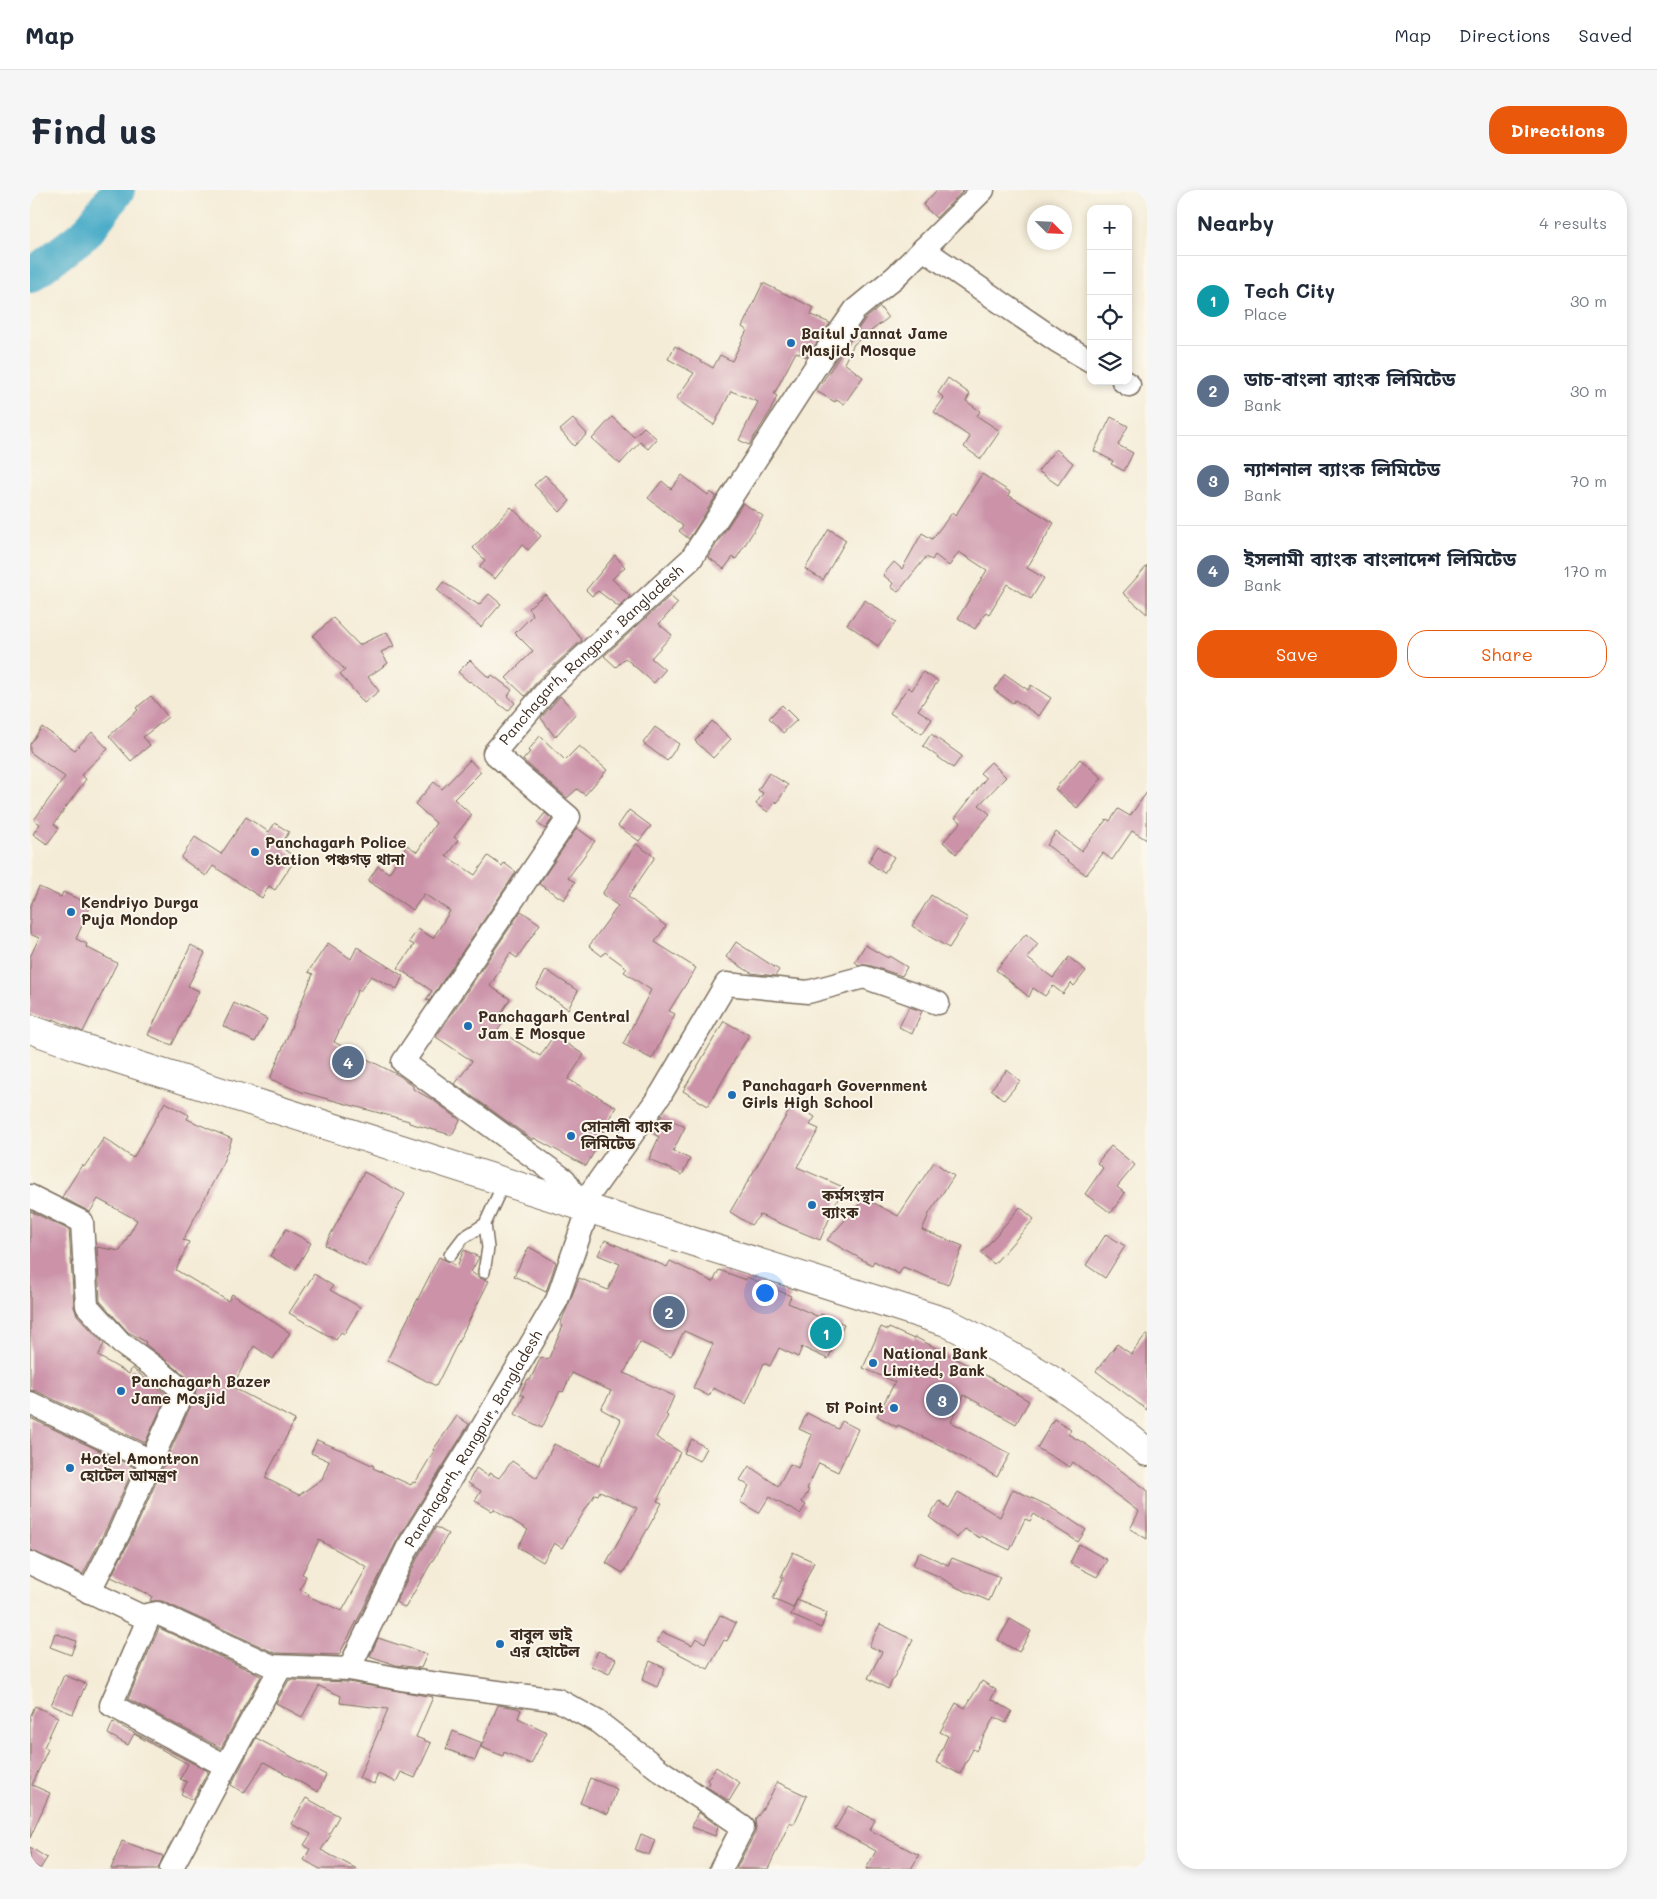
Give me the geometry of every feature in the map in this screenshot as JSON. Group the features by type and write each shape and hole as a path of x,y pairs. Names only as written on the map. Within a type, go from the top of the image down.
{"highway":[{"path":"30,1028 80,1047 946,1322 1046,1377 1076,1397 1147,1452"}],"street":[{"name":"Panchagarh, Rangpur, Bangladesh","path":"349,1669 408,1547 490,1415 557,1300 584,1219 581,1206 565,1180 403,1062 569,817 494,753 549,688 691,559 820,360 855,310 895,277 983,190"},
{"path":"923,249 1087,360"},
{"path":"581,1206 661,1094 726,984 808,992 864,977 938,1003"},
{"path":"30,1196 82,1222 87,1306 121,1343 183,1391 120,1531 89,1592"},
{"path":"30,1403 150,1461"},
{"path":"30,1564 141,1616 157,1613 272,1666 349,1669 401,1679 558,1700 598,1722 661,1771 743,1827 721,1869"},
{"path":"150,1615 111,1705 226,1766"},
{"path":"171,1869 281,1666"}],"lane":[{"path":"484,1272 488,1248 485,1224 504,1182"},
{"path":"450,1256 463,1238 485,1224"}],"building":[{"path":"937,190 964,190 936,218 923,205"},
{"path":"763,283 814,308 811,315 830,323 807,357 796,352 774,394 777,396 770,412 749,445 739,440 758,402 731,391 714,425 676,399 694,373 668,359 675,346 713,368 720,355 732,361 747,330 742,327"},
{"path":"880,307 888,318 854,344 844,363 863,377 844,404 836,400 835,402 816,391 865,319"},
{"path":"948,378 970,394 966,401 980,411 977,416 1000,431 981,459 964,447 970,437 934,412 944,398 938,393"},
{"path":"612,417 634,437 644,427 657,439 648,449 640,442 620,464 592,439"},
{"path":"1111,417 1128,426 1118,445 1133,453 1124,471 1111,464 1113,461 1094,451"},
{"path":"573,419 587,434 574,446 560,430"},
{"path":"1056,449 1073,463 1058,485 1038,471"},
{"path":"982,474 1010,492 1008,495 1054,523 1027,568 1044,578 1031,599 1007,584 989,614 986,612 975,629 958,618 987,570 959,552 949,566 935,555 932,560 926,557 898,592 891,587 893,583 883,575 894,562 902,569 922,533 932,539 952,513 955,516"},
{"path":"545,475 570,501 560,512 534,485"},
{"path":"682,475 708,495 710,492 716,496 689,539 679,531 683,526 648,498 662,481 671,489"},
{"path":"743,503 763,516 736,559 733,557 724,569 708,557"},
{"path":"511,507 541,536 528,550 522,545 495,579 479,567 485,560 473,548"},
{"path":"829,529 846,540 823,580 805,569"},
{"path":"615,555 625,567 612,579 630,596 619,607 598,591 592,596 586,590"},
{"path":"1147,566 1147,614 1123,593"},
{"path":"443,582 479,605 489,594 501,604 481,627 437,590"},
{"path":"545,594 582,640 540,678 525,696 506,678 533,651 515,633 533,615 528,608"},
{"path":"670,596 678,603 659,624 672,635 651,658 665,670 654,683 625,658 616,667 604,656"},
{"path":"865,600 896,622 878,646 847,624"},
{"path":"333,618 359,645 387,632 394,646 381,652 388,663 368,677 379,691 364,703 340,674 345,670 313,636"},
{"path":"470,660 489,678 492,675 512,690 508,696 515,703 508,711 458,672"},
{"path":"923,672 938,681 918,710 932,719 922,734 890,713 908,687 912,690"},
{"path":"1005,674 1028,690 1031,685 1051,698 1039,716 1015,700 1013,703 994,690"},
{"path":"151,696 168,717 143,737 150,745 131,761 109,736 138,710 136,708"},
{"path":"560,696 576,713 555,737 541,718"},
{"path":"782,705 797,720 783,733 769,718"},
{"path":"712,721 731,739 713,758 695,741"},
{"path":"42,727 75,750 92,732 108,749 81,775 86,779 54,824 59,828 47,844 33,834 40,824 34,820 65,777 30,752 30,744"},
{"path":"655,727 679,744 667,761 643,743"},
{"path":"931,734 962,756 953,768 923,746"},
{"path":"540,736 565,760 579,746 607,770 585,795 577,789 567,798 523,760"},
{"path":"1080,759 1102,778 1077,808 1055,789"},
{"path":"470,760 481,772 454,799 472,815 454,837 458,840 446,856 475,875 488,856 502,866 504,863 516,872 429,1001 426,1000 432,991 398,968 414,945 409,942 418,929 433,938 450,911 424,894 413,910 368,881 378,866 389,873 407,845 417,852 436,823 415,804 434,782 442,789"},
{"path":"991,762 1006,777 979,805 990,814 956,854 943,842 961,822 955,818 986,778 980,773"},
{"path":"769,773 788,785 777,803 775,801 768,812 756,804 763,793 758,790"},
{"path":"1147,792 1147,840 1132,831 1112,860 1103,853 1086,875 1047,845 1056,832 1081,851 1107,819 1110,821 1118,809 1130,816"},
{"path":"629,810 651,826 639,841 618,826"},
{"path":"545,813 552,819 545,829 537,823"},
{"name":"Panchagarh Police Station পঞ্চগড় থানা","path":"246,817 269,832 275,823 289,832 284,840 289,843 285,850 296,858 275,890 269,886 262,898 213,866 206,876 181,858 195,837 221,854"},
{"path":"577,828 595,841 568,878 575,882 564,900 539,884"},
{"path":"636,844 655,857 628,897 666,926 655,942 696,968 669,1011 675,1014 652,1059 623,1044 651,990 624,972 627,968 605,952 602,956 589,946 618,906 602,894"},
{"path":"878,846 894,857 884,873 868,862"},
{"path":"39,887 61,897 63,892 91,905 76,939 87,944 86,947 117,963 83,1032 53,1019 30,1014 30,957 39,938 30,934 30,907"},
{"path":"931,895 968,918 949,948 912,926"},
{"path":"521,911 540,924 517,958 510,953 490,986 510,999 500,1015 506,1019 498,1030 540,1056 554,1035 584,1055 568,1079 616,1107 602,1131 605,1133 586,1166 534,1138 533,1140 455,1084 472,1061 436,1037"},
{"path":"1026,934 1038,944 1027,958 1053,978 1069,957 1086,971 1074,986 1071,983 1063,994 1053,986 1045,996 1033,988 1029,997 996,970"},
{"path":"736,942 779,970 775,976 751,973 726,957"},
{"path":"328,943 351,959 357,947 403,976 397,989 371,976 360,991 358,990 334,1042 400,1076 413,1086 413,1089 433,1100 460,1120 452,1135 409,1123 409,1121 302,1092 270,1079 313,974 308,972"},
{"path":"191,945 205,953 188,986 199,991 172,1045 148,1035"},
{"path":"865,945 907,967 902,976 868,965 859,965 855,962"},
{"path":"546,970 578,991 568,1009 536,988"},
{"path":"234,1003 267,1019 255,1042 223,1026"},
{"path":"909,1007 922,1011 912,1034 899,1027"},
{"path":"724,1021 749,1035 708,1106 683,1091"},
{"path":"1007,1070 1020,1081 1004,1100 991,1089"},
{"path":"165,1102 189,1115 187,1119 232,1139 221,1167 183,1240 189,1242 176,1270 228,1301 232,1294 290,1333 273,1359 254,1346 232,1387 295,1420 265,1478 299,1495 322,1479 329,1461 311,1453 317,1440 346,1452 374,1466 373,1468 411,1485 413,1482 415,1483 433,1450 457,1416 469,1424 397,1540 339,1655 275,1653 162,1601 150,1601 152,1596 111,1577 132,1536 195,1396 196,1389 192,1381 145,1344 146,1342 128,1332 100,1301 97,1247 120,1251 137,1220 98,1199 90,1212 62,1197 82,1165 84,1167 104,1138 133,1158","holes":["319,1540 367,1567 342,1611 308,1596 309,1594 300,1590 306,1576 302,1574"]},
{"path":"793,1104 815,1117 810,1125 819,1129 797,1167 843,1187 820,1240 760,1215 751,1225 730,1212"},
{"path":"662,1115 685,1127 673,1151 690,1159 682,1175 649,1159 659,1137 652,1133"},
{"path":"1111,1146 1135,1165 1117,1187 1125,1193 1111,1213 1085,1194 1103,1168 1097,1163"},
{"path":"934,1162 954,1176 930,1212 922,1230 963,1246 948,1285 903,1267 899,1274 874,1261 872,1265 827,1240 865,1198 898,1216"},
{"path":"364,1172 405,1194 366,1267 325,1245"},
{"path":"1020,1207 1034,1219 994,1264 981,1253"},
{"path":"30,1211 69,1230 74,1307 77,1315 104,1344 98,1356 129,1374 132,1368 167,1395 145,1443 36,1391 30,1390"},
{"path":"286,1229 311,1243 295,1270 270,1256"},
{"path":"1106,1234 1125,1246 1105,1278 1086,1265"},
{"path":"605,1240 667,1267 670,1261 713,1282 719,1270 746,1280 747,1277 791,1296 788,1303 819,1317 821,1314 844,1324 828,1359 802,1347 798,1357 779,1348 770,1366 764,1363 746,1404 713,1388 709,1396 693,1388 713,1344 684,1331 671,1357 640,1342 624,1373 674,1396 666,1415 668,1416 656,1437 680,1452 657,1501 662,1503 623,1573 606,1563 637,1508 600,1491 598,1495 595,1494 562,1548 554,1543 543,1562 518,1547 528,1530 494,1509 492,1511 475,1501 481,1491 468,1483 476,1468 488,1476 489,1473 499,1478 512,1461 537,1478 554,1444 599,1466 621,1420 601,1409 611,1391 572,1373 563,1392 560,1391 542,1428 515,1414 524,1396 520,1394 528,1379 530,1380 541,1357 548,1360 563,1326 560,1325 579,1278 608,1290 620,1264 598,1255"},
{"path":"529,1247 556,1262 546,1292 514,1276"},
{"path":"464,1250 479,1257 471,1272 489,1281 436,1386 387,1360 439,1257 457,1266"},
{"path":"314,1274 333,1286 330,1290 360,1307 344,1334 341,1332 336,1340 289,1313"},
{"path":"881,1327 888,1330 889,1328 914,1339 915,1337 977,1370 1029,1401 1016,1424 964,1395 951,1422 1010,1454 997,1477 940,1445 898,1425 897,1427 877,1416 895,1382 863,1368"},
{"path":"1147,1333 1147,1410 1096,1371 1117,1344 1131,1354"},
{"path":"807,1413 838,1429 842,1421 858,1429 838,1472 819,1463 807,1489 809,1490 802,1502 806,1505 800,1514 769,1497 759,1513 740,1502 749,1486 740,1480 749,1466 778,1486 790,1464 798,1468 812,1435 799,1429"},
{"path":"30,1418 134,1467 83,1574 30,1550"},
{"path":"1054,1419 1071,1429 1068,1434 1087,1445 1147,1490 1147,1539 1130,1529 1139,1512 1073,1462 1070,1467 1037,1448"},
{"path":"692,1439 706,1448 699,1461 684,1453"},
{"path":"1013,1489 1055,1509 1086,1530 1078,1542 1034,1514 1030,1521 1025,1519 1010,1550 981,1536 980,1538 964,1529 957,1538 929,1517 940,1501 949,1508 958,1492 1000,1517"},
{"path":"436,1527 448,1534 405,1608 396,1602 420,1553"},
{"path":"1079,1544 1107,1560 1097,1577 1070,1563"},
{"path":"793,1552 814,1562 793,1608 773,1599"},
{"path":"919,1552 948,1565 952,1558 1000,1577 989,1601 958,1588 938,1576 913,1565"},
{"path":"797,1600 827,1613 821,1628 791,1615"},
{"path":"720,1615 736,1623 727,1641 724,1640 708,1669 657,1642 662,1632 692,1645 696,1638 705,1643"},
{"path":"1010,1619 1031,1631 1019,1652 998,1640"},
{"path":"880,1624 913,1640 888,1689 868,1678 882,1652 869,1646"},
{"path":"159,1628 261,1676 221,1748 128,1699"},
{"path":"55,1633 76,1641 71,1655 50,1647"},
{"path":"378,1638 427,1654 421,1668 396,1665 370,1656"},
{"path":"598,1651 616,1659 609,1674 591,1666"},
{"path":"650,1661 665,1668 657,1687 642,1680"},
{"path":"64,1675 86,1684 73,1714 51,1705"},
{"path":"289,1680 348,1682 433,1697 416,1737 431,1743 415,1778 401,1772 396,1782 378,1774 374,1784 359,1778 388,1709 340,1703 341,1696 319,1686 302,1717 276,1703"},
{"path":"982,1681 996,1690 991,1699 1012,1711 1006,1723 994,1717 976,1751 973,1749 960,1774 936,1762 948,1736 940,1732 956,1703 965,1708"},
{"path":"498,1705 521,1710 518,1718 547,1732 531,1764 504,1752 503,1756 481,1747"},
{"path":"35,1706 58,1717 44,1747 48,1749 32,1785 50,1793 30,1838 30,1717"},
{"path":"113,1722 208,1771 193,1800 181,1794 187,1782 180,1779 188,1764 134,1734 128,1745 108,1734"},
{"path":"453,1731 482,1743 475,1760 446,1749"},
{"path":"256,1738 326,1775 318,1792 264,1762 244,1793 231,1785"},
{"path":"716,1767 740,1783 729,1801 707,1787 709,1782 707,1780"},
{"path":"590,1778 617,1789 608,1814 580,1803"},
{"path":"777,1782 807,1796 794,1824 790,1822 768,1869 736,1869 755,1833 757,1816 770,1797"},
{"path":"306,1798 339,1816 329,1834 331,1835 321,1850 357,1869 320,1869 304,1860 310,1849 304,1845 311,1834 291,1824"},
{"path":"848,1806 875,1820 870,1830 919,1855 911,1869 866,1869 876,1851 835,1829"},
{"path":"698,1812 718,1826 715,1836 692,1827"},
{"path":"641,1834 655,1840 649,1855 635,1850"},
{"path":"122,1841 163,1856 158,1869 111,1869"},
{"path":"30,1847 47,1858 40,1869 30,1864"}],"waterway":[{"path":"30,276 86,233 118,190"}],"place":[{"name":"Baitul Jannat Jame Masjid, Mosque","path":"791,343"},
{"name":"Panchagarh Police Station পঞ্চগড় থানা","path":"255,852"},
{"name":"Kendriyo Durga Puja Mondop","path":"71,912"},
{"name":"Panchagarh Central Jam E Mosque","path":"468,1026"},
{"name":"ইসলামী ব্যাংক বাংলাদেশ লিমিটেড","path":"348,1062"},
{"name":"Panchagarh Government Girls High School","path":"732,1095"},
{"name":"সোনালী ব্যাংক লিমিটেড","path":"571,1136"},
{"name":"কর্মসংস্থান ব্যাংক","path":"812,1205"},
{"name":"ডাচ-বাংলা ব্যাংক লিমিটেড","path":"669,1312"},
{"name":"Tech City","path":"826,1333"},
{"name":"National Bank Limited, Bank","path":"873,1363"},
{"name":"Panchagarh Bazer Jame Mosjid","path":"121,1391"},
{"name":"ন্যাশনাল ব্যাংক লিমিটেড","path":"942,1400"},
{"name":"চা Point","path":"894,1408"},
{"name":"Hotel Amontron হোটেল আমন্ত্রণ","path":"70,1468"},
{"name":"বাবুল ভাই এর হোটেল","path":"500,1644"}]}
